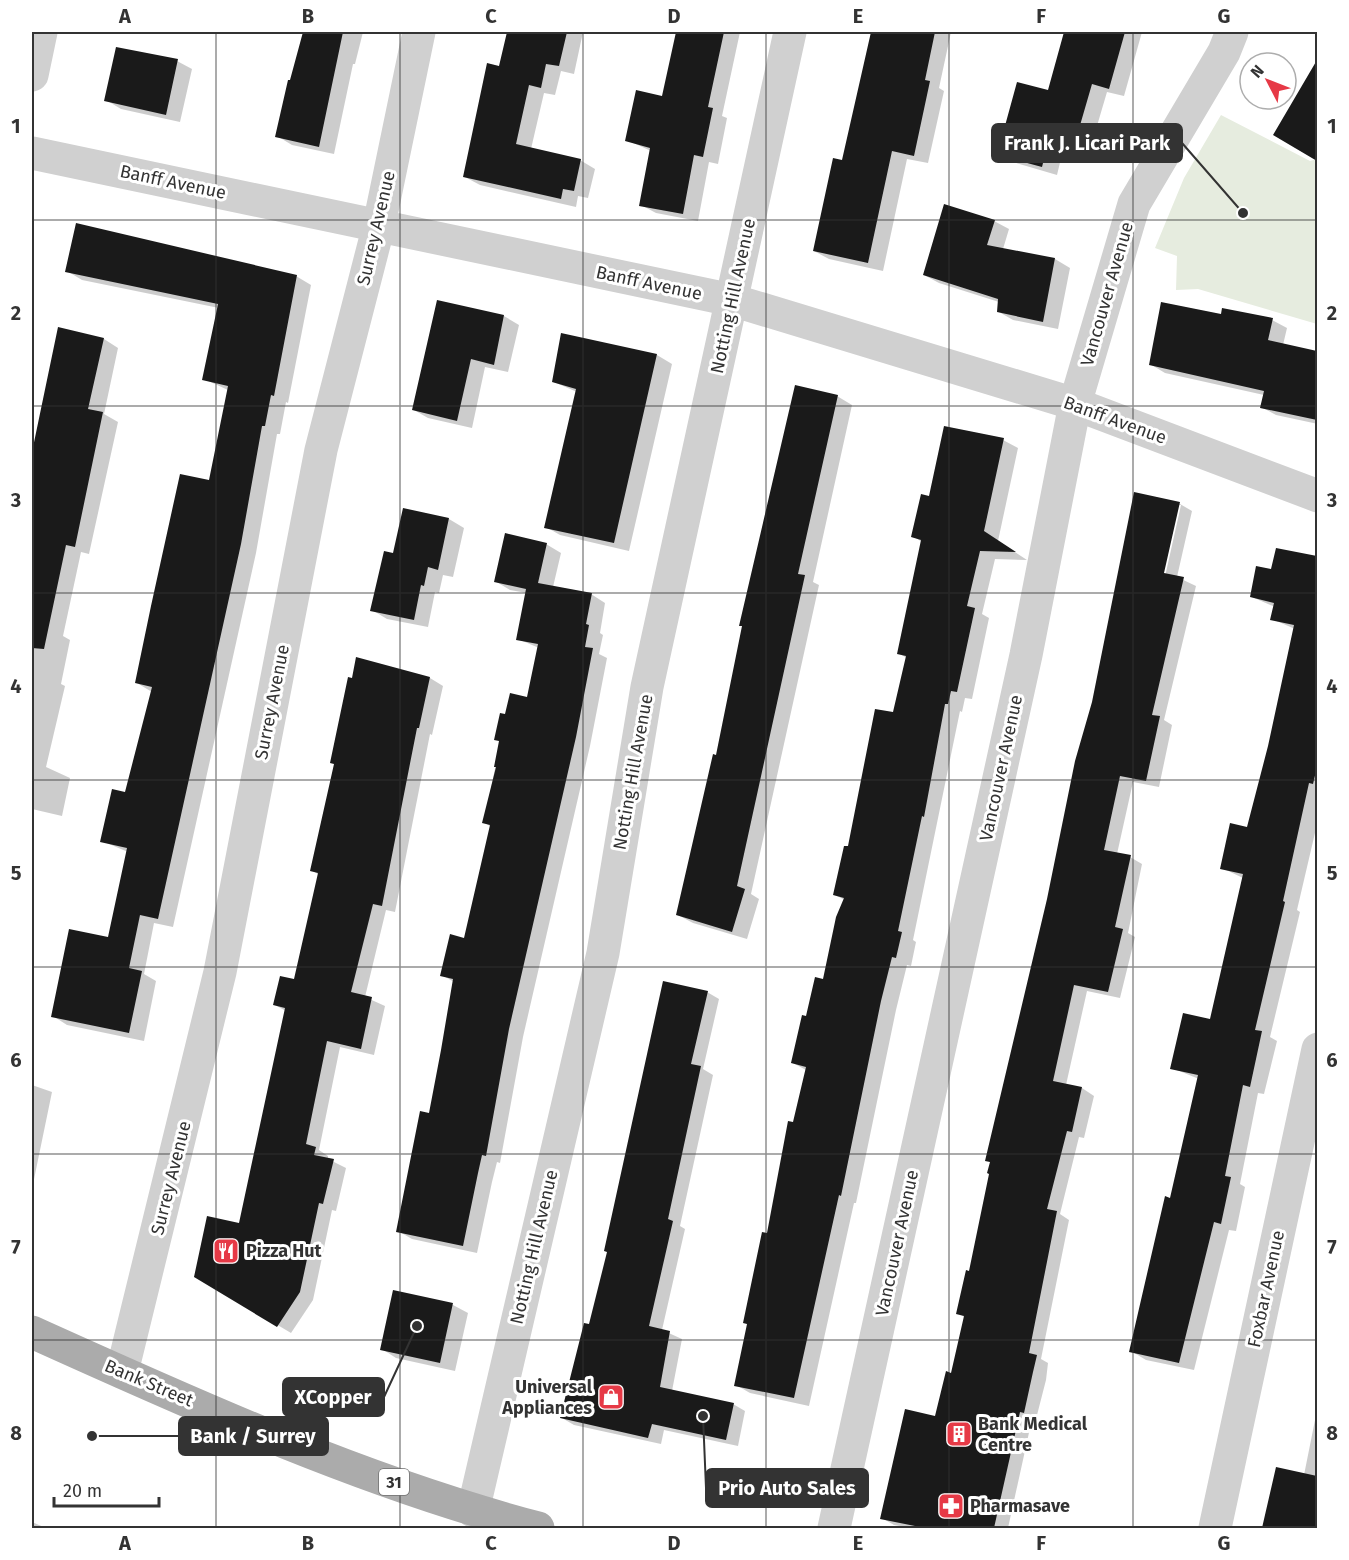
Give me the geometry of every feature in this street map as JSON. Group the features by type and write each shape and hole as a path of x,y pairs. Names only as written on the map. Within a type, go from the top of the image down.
{"main road":[{"name":"Bank Street","path":"32,1332 321,1455 473,1511 538,1528"}],"street":[{"path":"32,75 41,32"},
{"name":"Surrey Avenue","path":"122,1372 220,972 321,450 379,225 419,32"},
{"name":"Notting Hill Avenue","path":"473,1511 603,953 647,687 790,32"},
{"name":"Vancouver Avenue","path":"834,1528 1021,679 1075,404 1134,204 1224,51 1232,32"},
{"name":"Banff Avenue","path":"32,153 732,300 1075,404 1317,496"},
{"name":"Foxbar Avenue","path":"1215,1528 1317,1048"}],"shaded area":[{"path":"1221,115 1310,161 1317,159 1317,324 1198,289 1176,290 1177,256 1155,248 1184,178"}],"building":[{"path":"303,32 343,32 319,147 275,137 288,80 290,80"},
{"path":"507,32 567,32 559,66 546,64 541,88 529,85 516,144 581,159 574,191 563,189 561,199 463,177 487,63 499,66"},
{"path":"676,32 724,32 708,107 713,108 703,157 694,155 683,214 639,206 650,148 625,141 636,90 662,96"},
{"path":"871,32 935,32 925,80 930,81 914,156 892,151 868,263 813,251 833,158 842,160"},
{"path":"1064,32 1125,32 1109,89 1092,84 1074,146 1049,139 1042,167 997,155 1017,82 1048,90"},
{"path":"116,47 178,59 166,115 104,101"},
{"path":"1317,60 1317,161 1273,135 1287,111 1298,111 1298,92"},
{"path":"944,204 995,220 987,245 1055,258 1043,322 997,312 998,299 923,275"},
{"path":"76,223 297,275 274,396 271,395 265,426 262,426 241,544 158,919 140,915 129,968 142,971 129,1033 51,1017 69,929 108,937 127,848 100,842 112,789 125,792 152,687 135,683 151,606 180,474 209,480 228,386 202,380 218,304 65,272"},
{"path":"437,300 504,315 494,365 471,359 457,421 412,410"},
{"path":"1161,302 1221,314 1222,308 1273,318 1268,340 1317,351 1317,420 1260,408 1264,391 1149,365"},
{"path":"58,327 104,338 88,409 103,412 75,547 66,545 44,649 32,648 32,452"},
{"path":"561,333 657,354 614,543 544,528 576,389 552,382"},
{"path":"795,385 838,395 798,574 805,575 737,886 745,889 732,932 676,915 713,754 716,755 742,626 739,626"},
{"path":"944,426 1004,438 984,531 1016,552 980,551 967,606 975,608 957,692 951,691 948,704 945,704 924,817 922,816 898,931 902,932 896,958 892,957 881,1001 841,1196 839,1195 794,1398 734,1386 747,1324 743,1323 762,1232 767,1233 788,1121 793,1122 806,1067 791,1063 802,1015 806,1016 815,977 823,979 836,917 844,898 833,895 844,846 848,846 875,709 893,712 906,656 897,654 921,540 911,537 921,494 929,496"},
{"path":"1134,492 1180,502 1164,573 1184,577 1152,715 1160,716 1146,781 1120,776 1104,850 1131,855 1115,927 1123,929 1108,992 1074,985 1053,1081 1082,1087 1072,1132 1067,1131 1047,1209 1057,1211 1029,1353 1037,1355 1024,1413 1020,1412 994,1528 925,1528 880,1519 905,1409 935,1416 946,1371 951,1373 964,1316 956,1314 966,1270 969,1271 989,1174 987,1173 990,1162 985,1161 1047,899 1075,761 1092,702"},
{"path":"403,508 449,518 438,570 428,567 424,586 421,585 414,620 370,611 384,551 393,553"},
{"path":"505,533 547,543 538,583 592,593 586,624 589,625 585,647 593,648 576,737 509,1029 486,1156 482,1155 463,1246 396,1232 420,1111 429,1113 441,1050 453,979 440,976 450,934 464,938 490,825 482,823 496,767 494,767 499,741 494,740 500,713 505,714 510,693 527,697 538,644 516,640 526,589 494,582"},
{"path":"1276,548 1317,556 1317,767 1313,784 1309,783 1283,901 1285,902 1255,1030 1262,1031 1250,1087 1243,1085 1225,1176 1231,1177 1221,1224 1214,1222 1179,1363 1129,1352 1165,1196 1170,1198 1198,1075 1170,1069 1183,1013 1210,1019 1243,874 1220,869 1230,823 1247,827 1268,746 1294,625 1270,620 1274,603 1250,597 1256,566 1271,569"},
{"path":"356,657 430,677 419,728 417,728 382,906 373,904 351,992 372,997 361,1049 327,1041 306,1144 316,1147 314,1155 334,1159 323,1204 319,1203 300,1292 277,1327 194,1277 207,1216 239,1223 285,1008 273,1005 280,976 294,979 318,873 310,871 334,764 330,763 348,677 352,678"},
{"path":"663,981 708,991 691,1064 701,1066 668,1219 673,1221 649,1326 670,1331 660,1387 734,1403 726,1440 652,1424 648,1438 560,1418 584,1323 589,1324 607,1252 604,1251"},
{"path":"393,1290 453,1303 440,1363 380,1350"},
{"path":"1276,1467 1317,1476 1317,1528 1262,1528"}],"place":[{"name":"Frank J. Licari Park","path":"1243,213"},
{"name":"Pizza Hut","path":"226,1251"},
{"name":"XCopper","path":"417,1326"},
{"name":"Universal Appliances","path":"611,1397"},
{"name":"Prio Auto Sales","path":"703,1416"},
{"name":"Bank Medical Centre","path":"959,1434"},
{"name":"Bank / Surrey","path":"92,1436"},
{"name":"Pharmasave","path":"951,1506"}]}
